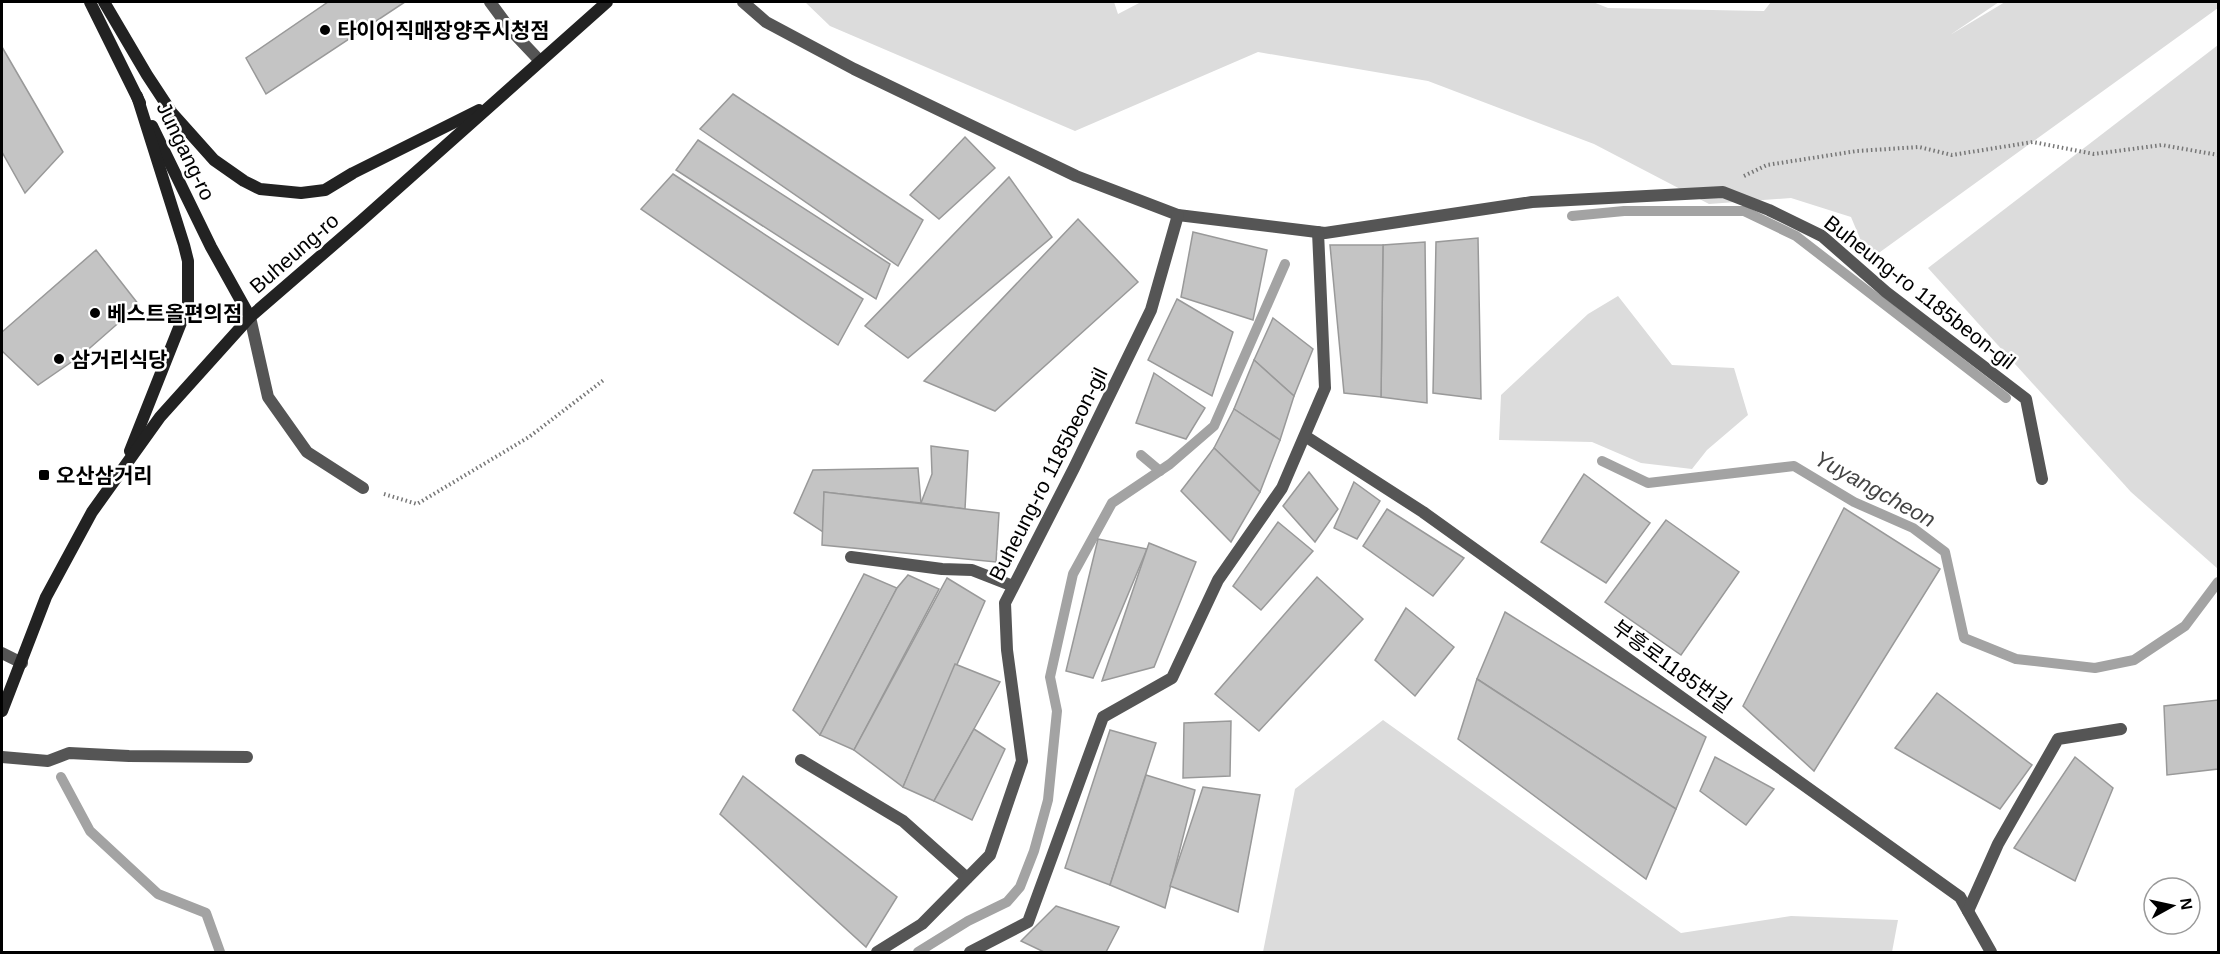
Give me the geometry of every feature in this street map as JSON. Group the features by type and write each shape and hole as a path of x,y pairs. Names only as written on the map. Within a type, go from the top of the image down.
{"main road":[{"name":"Jungang-ro","path":"90,2 211,247 250,317"},
{"path":"104,2 172,113 214,160 260,189 301,193 326,190 353,173 494,102"},
{"name":"Buheung-ro","path":"2,711 46,597 92,512 160,417 250,317 607,2"},
{"path":"122,469 188,305 188,261 137,96"}],"street":[{"path":"490,2 510,29 540,61"},
{"name":"Buheung-ro 1185beon-gil","path":"743,2 766,22 854,69 1076,176 1178,215 1325,233 1532,202 1719,192 1769,210 1822,236 1886,292 2026,399 2042,479"},
{"name":"Buheung-ro 1185beon-gil","path":"877,952 922,924 990,855 1022,761 1007,650 1005,603 1151,310 1178,215"},
{"path":"970,952 1028,922 1103,717 1172,678 1218,580 1282,488 1325,388 1318,232"},
{"path":"250,317 268,397 307,452 363,488"},
{"name":"부흥로1185번길","path":"1305,436 1423,512 1960,897 1992,952"},
{"path":"851,557 942,569 972,570 1013,586"},
{"path":"2,653 22,663"},
{"path":"1968,911 1998,844 2058,740 2121,729"},
{"path":"2,758 48,761 69,753 247,757"},
{"path":"801,760 903,821 967,878"}],"path":[{"path":"1719,192 1723,187 1767,165 1857,151 1919,147 1952,155 2033,142 2094,153 2162,145 2218,155"},
{"path":"363,488 417,504 529,436 605,379"}],"shaded area":[{"path":"805,2 1114,2 1118,14 1141,2 1593,2 1608,8 1764,11 1771,2 1999,2 1950,35 2005,2 2218,2 2218,8 1869,260 1851,217 1791,198 1709,204 1594,144 1428,81 1258,52 1075,131 830,26"},
{"path":"2218,45 2218,569 2131,492 1928,268"},
{"path":"1618,296 1672,365 1734,368 1748,415 1707,450 1692,469 1641,463 1592,442 1499,440 1501,395 1588,314"},
{"path":"1383,720 1681,933 1791,916 1898,920 1892,952 1263,952 1295,789"}],"building":[{"name":"타이어직매장양주시청점","path":"328,2 405,2 266,94 246,58"},
{"path":"2,47 63,152 25,193 2,152"},
{"path":"733,94 923,220 898,266 700,129"},
{"path":"965,137 995,168 939,219 910,195"},
{"path":"698,140 890,264 876,299 676,170"},
{"path":"673,174 863,299 838,345 641,209"},
{"path":"1009,177 1052,237 908,358 865,326"},
{"path":"1078,219 1138,282 995,411 924,381"},
{"path":"1193,232 1267,250 1253,320 1181,297"},
{"path":"1478,238 1481,399 1433,393 1436,242"},
{"path":"1425,242 1427,403 1381,397 1383,245"},
{"path":"1330,245 1383,245 1381,397 1344,393"},
{"path":"96,250 139,305 83,354 38,385 2,351 2,332"},
{"path":"1177,299 1233,332 1212,396 1148,360"},
{"path":"1273,318 1313,349 1294,396 1254,360"},
{"path":"1254,360 1294,396 1280,440 1234,409"},
{"path":"1154,373 1205,408 1186,439 1136,423"},
{"path":"1234,409 1280,440 1260,492 1214,448"},
{"path":"931,446 968,451 965,509 921,503 932,474"},
{"path":"1214,448 1260,492 1231,542 1181,491"},
{"path":"918,468 921,503 824,492 823,532 794,513 813,470"},
{"path":"1309,472 1338,509 1315,542 1283,506"},
{"path":"1584,474 1650,523 1606,583 1541,542"},
{"path":"1354,482 1380,501 1357,539 1334,528"},
{"path":"824,492 999,513 996,562 822,545"},
{"path":"1844,508 1940,569 1814,771 1743,706"},
{"path":"1387,509 1464,558 1433,596 1363,546"},
{"path":"1666,520 1739,572 1681,655 1605,602"},
{"path":"1278,522 1313,551 1261,610 1233,586"},
{"path":"1098,539 1147,549 1093,678 1066,671"},
{"path":"1149,543 1196,562 1154,667 1102,681"},
{"path":"864,574 897,588 820,735 793,710"},
{"path":"908,575 939,589 854,750 820,735 897,588"},
{"path":"1317,577 1363,619 1259,731 1215,694"},
{"path":"947,578 985,601 903,787 854,750"},
{"path":"1406,608 1454,647 1415,696 1375,660"},
{"path":"1505,612 1706,737 1676,809 1477,679"},
{"path":"955,664 1000,682 934,801 903,787"},
{"path":"1477,679 1676,809 1646,879 1458,739"},
{"path":"1937,693 2032,765 2000,809 1895,748"},
{"path":"2218,700 2218,769 2167,775 2164,706"},
{"path":"1231,721 1230,776 1183,778 1184,723"},
{"path":"974,729 1005,749 972,820 934,801"},
{"path":"1110,730 1156,743 1110,885 1065,868"},
{"path":"1715,757 1774,789 1746,825 1700,791"},
{"path":"2075,757 2113,788 2075,881 2014,848"},
{"path":"1146,775 1195,790 1165,908 1110,885"},
{"path":"743,776 897,897 866,947 720,814"},
{"path":"1203,787 1260,795 1238,912 1170,886"},
{"path":"1056,906 1119,927 1106,952 1044,952 1021,941"}],"waterway":[{"path":"1572,216 1624,211 1744,211 1796,236 2006,398"},
{"path":"918,952 968,921 1007,902 1020,887 1034,851 1048,800 1057,711 1050,677 1073,574 1112,503 1170,464 1214,426 1285,264"},
{"path":"1141,455 1160,471"},
{"name":"Yuyangcheon","path":"1602,461 1648,483 1794,466 1854,502 1913,528 1945,552 1964,638 2016,659 2095,668 2134,660 2185,626 2218,582"},
{"path":"61,777 90,831 158,894 206,913 220,952"}],"place":[{"name":"타이어직매장양주시청점","path":"325,30"},
{"name":"베스트올편의점","path":"95,313"},
{"name":"삼거리식당","path":"59,359"},
{"name":"오산삼거리","path":"44,475"}]}
